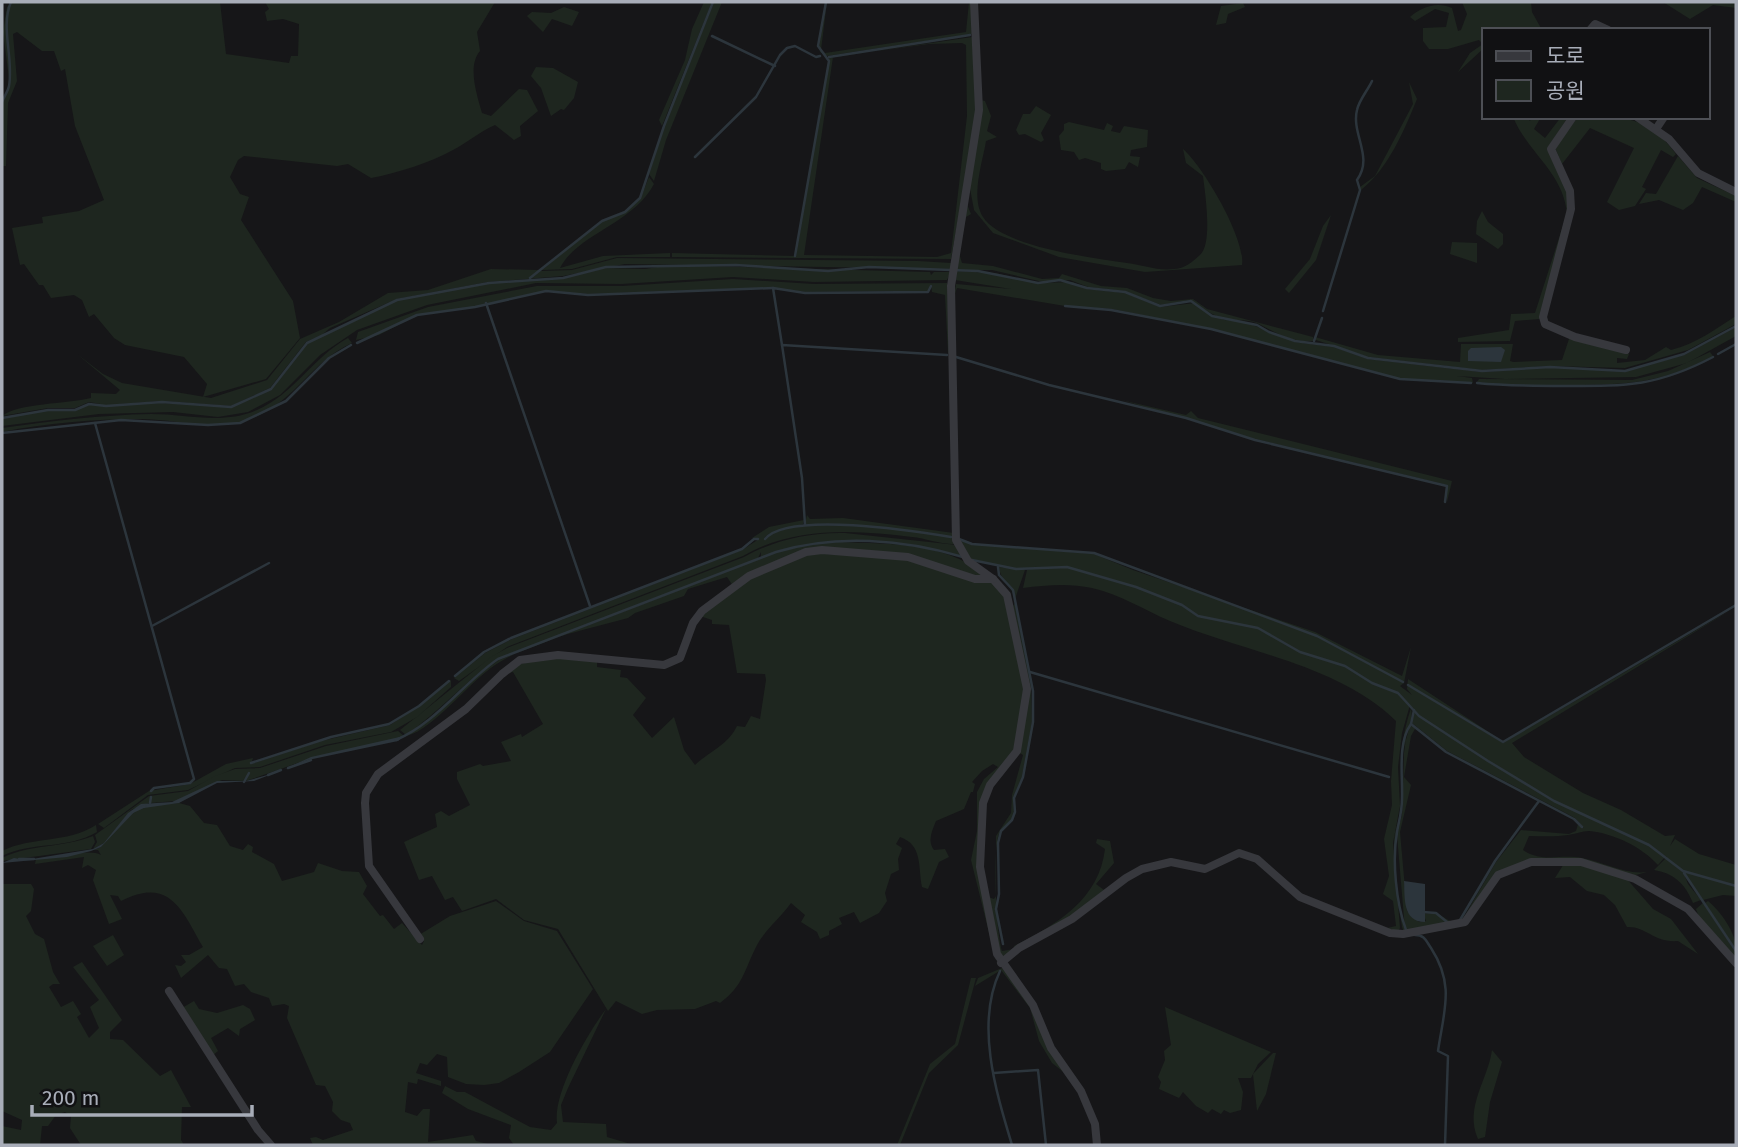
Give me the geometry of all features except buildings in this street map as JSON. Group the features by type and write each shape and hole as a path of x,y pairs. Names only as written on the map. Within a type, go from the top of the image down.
{"street":[{"path":"974,2 979,110 953,272 956,540 968,561 1001,586 1012,606 1027,689 1017,751 990,785 984,803 981,884 1001,963 1033,1005 1051,1048 1081,1091 1095,1124 1097,1145"},
{"path":"1572,119 1550,149 1570,191 1571,209 1543,317 1545,324 1575,337 1626,350"},
{"path":"1640,119 1669,139 1698,173 1736,192"},
{"path":"1656,129 1663,119"},
{"path":"419,940 369,866 366,793 385,768 466,709 512,664 530,657 558,655 664,665 680,658 697,617 730,589 766,568 815,551 908,557 975,579 993,579"},
{"path":"1001,963 1019,948 1072,919 1142,869 1171,862 1205,869 1239,853 1257,859 1300,897 1369,925 1404,934 1465,922 1498,875 1514,867 1556,861 1581,862 1635,880 1688,909 1736,963"},
{"path":"169,991 258,1130 271,1145"}],"green space":[{"path":"12,2 220,2 226,54 289,63 291,56 298,56 299,24 283,19 267,21 265,12 269,9 265,2 495,2 477,32 480,51 474,64 474,72 482,113 491,116 519,89 527,90 538,111 520,126 521,136 514,140 495,125 434,159 371,178 348,164 337,166 244,156 238,160 230,177 240,194 249,197 241,220 293,301 300,338 266,379 203,397 207,384 184,357 125,345 114,338 94,314 89,317 82,300 74,295 51,298 24,264 20,265 12,228 43,223 42,217 79,211 104,200 75,126 65,69 61,71 54,51 42,51 17,32 13,34 17,81 8,103 6,166 2,166 2,104 10,86 3,32 7,7"},
{"path":"704,2 712,2 662,126 659,120 685,60 692,29"},
{"path":"714,2 722,2 666,140 654,181 649,174 664,127"},
{"path":"827,2 821,50 825,53 966,32 969,2 972,2 972,34 827,56 820,52 819,46"},
{"path":"1462,2 1531,2 1532,12 1541,28 1482,28 1482,43 1479,40 1448,49 1429,49 1423,41 1423,28 1446,27 1449,13 1435,9 1415,21 1410,17 1429,6 1446,6 1452,8 1458,31 1461,30 1467,14"},
{"path":"1663,2 1736,2 1736,8 1713,5 1690,19"},
{"path":"1243,3 1245,7 1228,14 1226,23 1216,25 1221,6"},
{"path":"564,7 579,12 572,26 552,19 543,32 527,16 532,12 551,13"},
{"path":"972,37 977,112 951,259 672,257 672,253 796,256 829,58 833,57 804,255 937,257 951,253 967,116 966,45 929,44 869,52"},
{"path":"1482,45 1482,50 1458,72 1470,53"},
{"path":"536,67 553,68 578,82 574,98 564,110 561,109 551,116 541,88 531,76"},
{"path":"1409,82 1417,99 1394,149 1375,176 1413,104"},
{"path":"981,100 985,101 991,116 987,131 997,137 986,141 977,189 979,209 993,227 1028,243 1072,254 1162,269 1185,266 1204,249 1207,217 1203,176 1186,163 1183,149 1212,186 1230,221 1237,238 1242,265 1145,272 1059,257 993,233 974,210 969,183"},
{"path":"1036,106 1051,115 1041,133 1044,140 1041,142 1025,134 1019,135 1016,130 1023,114 1030,114"},
{"path":"1514,119 1540,119 1534,129 1545,138 1559,119 1567,119 1547,149 1568,191 1569,209 1540,319 1515,321 1510,341 1458,342 1458,338 1509,330 1511,314 1535,313 1567,213 1559,186"},
{"path":"1577,119 1627,119 1655,131 1676,154 1673,157 1661,150 1642,187 1646,189 1635,206 1619,210 1607,202 1634,148 1590,128 1562,164 1555,148"},
{"path":"1069,122 1104,130 1107,123 1113,126 1111,131 1120,133 1124,126 1148,130 1147,147 1131,150 1130,156 1140,157 1138,167 1129,162 1125,169 1106,171 1101,169 1101,163 1085,158 1079,160 1074,152 1061,150 1059,136 1064,130 1064,124"},
{"path":"1678,156 1697,178 1736,196 1736,202 1702,187 1693,203 1683,210 1659,200 1639,204 1646,193 1656,194"},
{"path":"1375,176 1371,181 1361,190 1360,187"},
{"path":"649,177 654,184 645,198 620,219 579,246 560,268 603,256 670,253 670,257 617,257 572,269 542,270 602,221 630,209 641,197"},
{"path":"966,202 971,214 966,217 959,253 962,263 993,266 1042,279 1059,278 1062,274 1101,286 1127,288 1153,298 1171,301 1193,299 1207,309 1313,337 1313,341 1290,339 1253,322 1219,318 1224,320 1243,321 1295,342 1334,347 1368,359 1482,372 1550,367 1625,371 1684,355 1736,327 1736,336 1687,363 1636,377 1505,379 1457,376 1472,378 1473,383 1400,379 1211,329 1112,309 1065,306 957,288 954,296 956,284 1011,289 955,280 955,271 995,273 1038,283 1073,282 1087,289 1125,293 1160,307 1195,303 1190,300 1161,305 1124,291 1088,287 1070,280 1043,282 992,270 956,270"},
{"path":"1482,211 1488,222 1503,234 1503,244 1498,249 1476,234 1477,221"},
{"path":"1331,215 1316,260 1289,293 1285,289 1310,259 1323,226"},
{"path":"1452,242 1477,243 1477,263 1450,254"},
{"path":"617,258 918,261 951,263 951,269 625,264 563,276 488,282 397,299 330,328 306,342 270,388 231,406 162,401 106,405 89,402 75,408 48,408 2,416 31,406 91,398 91,393 116,394 120,390 77,354 103,374 122,383 211,398 267,380 300,339 339,322 388,293 428,290 491,269 539,270 534,275 540,271 572,270"},
{"path":"669,265 930,272 931,275 934,272 951,272 947,280 814,282 733,277 621,284 536,283 427,305 357,330 320,355 280,395 248,412 218,417 173,412 99,414 2,426 2,418 48,410 75,410 89,404 162,403 231,407 271,389 307,343 397,300 489,283 563,278 606,268 645,269"},
{"path":"733,279 814,284 947,283 950,354 945,295 932,292 931,286 928,291 805,292 773,288 588,294 546,291 475,307 417,315 379,335 356,340 358,332 428,307 537,286 622,286"},
{"path":"1736,316 1736,324 1688,350 1625,368 1550,366 1481,370 1368,357 1316,340 1315,337 1378,355 1460,362 1461,344 1513,344 1510,361 1513,362 1562,360 1570,336 1629,354 1627,359 1617,358 1617,363 1645,360 1666,347 1671,350 1689,344"},
{"path":"348,338 352,343 337,351 274,407 241,422 216,425 152,419 105,420 2,432 2,428 114,416 151,414 218,418 244,414 257,410 282,395 324,355"},
{"path":"1710,352 1713,356 1694,366 1640,381 1584,385 1477,382 1479,379 1632,380 1668,371"},
{"path":"1121,400 1186,415 1191,411 1198,418 1452,481 1447,502 1447,485 1255,439"},
{"path":"807,515 810,519 843,518 954,533 955,544 847,532 783,539 507,647 459,681 454,678 485,653 512,639 742,550 759,539 752,538 769,527 804,520 803,524 789,528 828,524 805,524"},
{"path":"845,533 957,545 964,557 913,545 862,541 810,544 761,558 761,552 758,558 746,564 498,659 406,735 400,730 491,657 507,648 780,542 819,534"},
{"path":"959,539 972,544 1094,554 1133,570 1315,632 1402,676 1411,647 1404,683 1400,686 1412,695 1407,689 1408,679 1501,740 1431,700 1503,743 1736,607 1512,743 1524,757 1583,793 1621,810 1665,836 1675,835 1670,846 1675,839 1699,854 1736,865 1736,896 1723,895 1703,900 1683,871 1688,884 1701,900 1693,903 1678,880 1654,870 1667,857 1657,851 1665,857 1658,865 1644,852 1626,842 1598,832 1586,831 1563,836 1529,836 1523,850 1537,856 1582,858 1623,870 1647,872 1632,876 1572,859 1504,869 1466,914 1496,862 1521,830 1569,834 1576,831 1578,824 1584,828 1575,818 1447,751 1412,723 1415,710 1410,705 1402,733 1398,767 1400,806 1393,843 1394,855 1395,836 1401,809 1402,776 1401,813 1396,834 1395,857 1400,928 1398,932 1387,928 1396,926 1393,901 1383,894 1389,876 1384,839 1392,805 1391,781 1396,721 1373,702 1318,672 1198,632 1112,594 1075,585 1023,588 1027,570 1035,568 1017,569 1025,570 1015,599 999,567 1012,568 966,558"},
{"path":"825,541 931,549 970,564 989,577 975,578 916,558 822,548 733,586 727,577 688,589 684,596 628,618 556,638 777,552"},
{"path":"811,553 907,559 993,580 1003,589 1026,690 1015,753 983,794 978,865 997,965 971,860 977,831 977,792 984,779 998,767 993,764 972,782 975,784 973,792 964,809 936,821 931,836 932,847 934,850 945,849 949,857 939,862 928,889 922,887 913,845 900,837 896,844 902,848 898,859 899,870 891,874 885,893 887,901 879,913 860,923 854,912 839,918 842,924 820,939 817,932 801,922 805,915 791,903 759,941 742,978 728,997 720,1003 716,1001 695,1009 657,1010 642,1014 616,1001 608,1011 558,929 524,920 496,899 462,911 453,897 445,900 432,876 419,880 404,842 437,827 435,814 441,811 449,816 470,805 457,779 457,772 480,764 483,766 511,761 501,742 521,734 522,737 543,724 513,672 502,675 524,663 559,658 597,659 597,667 621,670 620,677 627,678 646,698 633,715 652,738 674,717 684,750 695,765 724,743 737,726 745,727 751,716 760,719 766,680 765,674 737,673 729,625 712,624 712,620 700,616 746,581"},
{"path":"1015,603 1031,682 1032,722 1022,777 1013,798 1014,815 999,834 996,847 996,836 1011,813 1012,795 1023,755 1018,752 1028,704 1013,606"},
{"path":"518,653 495,665 429,724 407,736 499,660"},
{"path":"451,680 451,687 417,717 391,732 325,745 260,767 235,768 188,790 148,795 104,828 98,824 149,791 190,784 226,764 253,758 251,764 321,741 390,725"},
{"path":"1411,708 1409,728 1411,725 1424,733 1415,729 1411,736 1404,777 1411,785 1400,832 1407,911 1419,922 1426,921 1423,913 1436,914 1453,922 1462,918 1459,922 1404,932 1402,927 1400,911 1405,930 1397,835 1402,814 1404,753 1406,741 1403,753 1402,775 1403,745"},
{"path":"398,731 404,736 396,740 318,756 246,781 249,773 243,781 222,780 176,801 151,803 151,797 149,803 131,810 112,834 132,812 149,806 179,803 190,806 204,823 217,825 230,846 243,850 248,844 253,847 252,852 274,864 282,881 314,872 318,863 342,871 359,872 367,886 363,894 380,916 383,915 394,929 402,923 422,945 424,941 419,935 450,916 496,901 524,921 557,931 593,989 550,1052 499,1083 484,1085 466,1084 448,1077 447,1057 437,1054 427,1065 420,1063 416,1073 441,1081 441,1086 418,1079 417,1084 408,1082 405,1112 417,1116 423,1109 430,1109 428,1142 473,1135 476,1141 492,1145 313,1145 310,1138 323,1140 353,1130 350,1123 341,1120 332,1111 333,1102 325,1086 316,1085 287,1018 289,1006 272,1006 269,998 251,992 244,984 235,986 227,969 219,968 208,955 181,978 175,965 181,966 186,962 181,955 189,955 203,947 181,911 164,895 152,892 121,901 118,896 110,895 122,919 109,924 93,880 96,870 88,865 82,868 84,857 35,864 36,859 71,854 101,855 98,850 93,850 104,843 93,849 97,842 95,835 149,796 188,791 215,776 235,769 260,768 326,746"},
{"path":"96,825 97,832 86,838 25,848 2,856 2,851 13,846 73,835"},
{"path":"93,836 95,842 91,849 2,861 2,858 24,850 70,843"},
{"path":"1097,839 1110,841 1114,863 1096,884 1104,890 1070,918 1001,960 986,896 994,899 996,896 1002,951 1014,949 1014,946 1060,920 1085,897 1101,867 1105,849 1096,843"},
{"path":"1565,862 1626,878 1653,909 1671,919 1698,954 1678,941 1663,940 1640,929 1627,927 1615,905 1604,895 1587,891 1570,877 1555,878"},
{"path":"2,884 31,884 34,889 31,911 26,916 35,934 44,939 53,972 60,984 49,987 61,1007 73,1001 81,1014 77,1017 89,1038 99,1028 90,1007 99,1000 73,967 82,962 122,1020 110,1032 110,1039 123,1040 160,1076 171,1070 191,1107 182,1107 181,1140 184,1145 81,1145 70,1128 71,1116 65,1112 56,1115 48,1126 42,1126 40,1145 2,1145 2,1126 21,1130 22,1120 2,1111"},
{"path":"1708,901 1727,924 1734,937 1736,950 1705,903"},
{"path":"1703,903 1736,953 1736,961 1699,917 1696,909"},
{"path":"113,935 124,955 107,966 93,946"},
{"path":"1002,968 1022,991 1050,1049 1079,1089 1092,1126 1079,1092 1066,1074 1052,1063 1039,1041 1030,1008 1001,970 975,986 978,978"},
{"path":"971,978 976,978 958,1045 929,1073 900,1145 897,1145 930,1064 955,1044"},
{"path":"194,1001 199,1009 217,1013 243,1005 250,1009 255,1020 240,1029 239,1036 228,1028 211,1038 218,1051 212,1056 182,1008"},
{"path":"1165,1007 1271,1052 1258,1064 1251,1078 1238,1078 1243,1092 1241,1110 1230,1113 1224,1110 1221,1114 1212,1109 1208,1113 1196,1106 1183,1092 1179,1098 1159,1089 1161,1082 1158,1077 1165,1060 1164,1051 1171,1045"},
{"path":"606,1009 561,1105 563,1122 606,1124 607,1137 634,1145 514,1145 509,1138 511,1125 468,1109 442,1093 445,1086 457,1092 465,1092 530,1127 551,1130 557,1123 560,1096 573,1064"},
{"path":"1492,1050 1502,1062 1490,1102 1485,1137 1478,1139 1474,1127 1475,1105"},
{"path":"1276,1053 1266,1094 1257,1111 1253,1074"}],"shaded area":[{"path":"1501,347 1505,350 1501,362 1468,361 1468,351 1471,348"},
{"path":"404,736 398,741 308,760 283,770 311,757"},
{"path":"275,773 254,781 217,783 179,803 137,809 101,847 91,851 67,857 2,863 14,858 26,860 93,849 104,843 128,813 141,804 172,802 217,781 246,781"},
{"path":"1404,881 1425,884 1425,922 1412,918 1406,908"}],"waterway":[{"path":"2,102 10,76 7,22 11,2"},
{"path":"530,278 602,221 625,212 640,198 664,126 713,2"},
{"path":"795,256 829,61 818,46 826,2"},
{"path":"829,57 970,35"},
{"path":"712,36 775,66"},
{"path":"695,157 756,97 780,55 787,48 795,46 816,57 820,56"},
{"path":"1323,311 1360,190 1357,180 1362,171 1363,154 1356,119 1357,110 1372,81"},
{"path":"2,418 48,410 75,410 89,404 106,406 162,402 231,407 271,389 307,343 397,300 489,283 563,278 606,267 736,265 828,271 869,267 978,271 1038,283 1060,280 1087,288 1125,292 1160,306 1191,301 1212,316 1257,325 1295,341 1334,346 1368,358 1482,371 1550,367 1625,371 1684,354 1736,326"},
{"path":"782,345 773,288 805,293 928,292 931,286"},
{"path":"357,343 417,315 475,307 546,291 588,295 773,288"},
{"path":"486,303 590,606"},
{"path":"1065,306 1111,310 1211,329 1400,379 1471,383"},
{"path":"1314,341 1322,318"},
{"path":"1718,354 1736,344"},
{"path":"2,433 121,420 208,425 240,423 286,401 329,358 351,345"},
{"path":"805,525 802,478 782,345 947,355"},
{"path":"956,357 1049,385 1186,418 1255,440 1447,486 1445,502"},
{"path":"1477,383 1531,386 1623,385 1674,374 1713,357"},
{"path":"95,423 194,779 190,783 154,788 151,791"},
{"path":"765,539 778,531 824,524 951,537"},
{"path":"455,676 484,652 511,638 742,549 754,539 758,539"},
{"path":"959,539 972,544 1094,553 1317,636 1403,682"},
{"path":"396,740 424,724 498,659 776,552 822,543 870,541 917,546 963,557"},
{"path":"972,560 1016,569 1067,567 1136,587 1182,605 1198,616 1258,628 1300,652 1345,666 1372,683 1398,693 1419,716 1488,761 1554,801 1649,845 1683,871 1736,886"},
{"path":"152,626 269,563"},
{"path":"998,567 999,575 1013,590 1033,691 1033,722 1023,777 1014,798 1015,812 1012,820 1001,831 998,843 999,894 996,909 1003,944"},
{"path":"1408,685 1503,742 1736,605"},
{"path":"1030,672 1389,777"},
{"path":"251,763 331,737 389,724 419,706 449,681"},
{"path":"1414,710 1411,724 1446,752 1574,819 1582,827"},
{"path":"1406,930 1397,895 1395,855 1402,803 1402,750 1411,724"},
{"path":"288,768 311,760"},
{"path":"268,775 281,770"},
{"path":"244,782 249,773"},
{"path":"150,803 151,797"},
{"path":"1460,920 1495,861 1539,801"},
{"path":"132,812 145,806"},
{"path":"19,859 34,859"},
{"path":"1684,873 1736,951"},
{"path":"1423,912 1436,913 1447,922"},
{"path":"1415,935 1423,937 1431,948 1443,974 1445,986 1445,1010 1438,1051 1448,1056 1445,1145"},
{"path":"1000,971 989,1013 989,1035 995,1081 1012,1145"},
{"path":"994,1073 1038,1070 1046,1145"}]}
